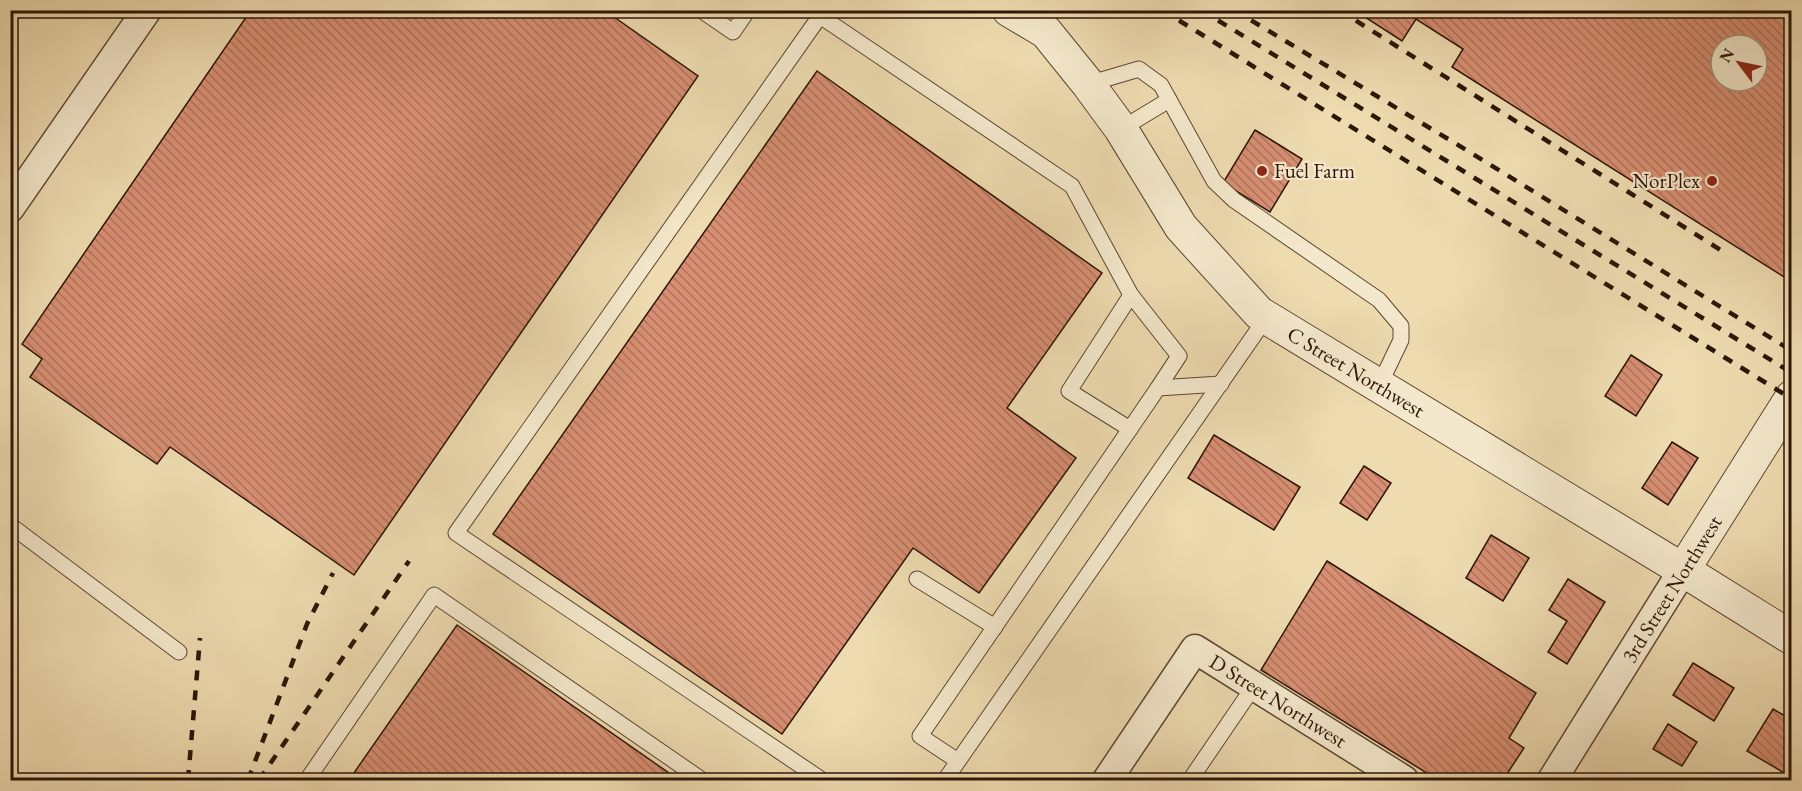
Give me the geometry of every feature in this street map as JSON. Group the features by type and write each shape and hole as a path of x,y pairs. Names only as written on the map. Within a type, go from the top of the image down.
{"street":[{"path":"10,208 147,10"},
{"name":"C Street Northwest","path":"1009,10 1046,32 1121,129 1181,227 1259,313 1791,638"},
{"name":"3rd Street Northwest","path":"1552,780 1791,396"},
{"name":"D Street Northwest","path":"1107,780 1195,649 1404,780"}],"lane":[{"path":"701,10 734,32 748,10"},
{"path":"822,780 456,533 822,13 1072,186 1131,295 1179,356 920,736 958,761"},
{"path":"1088,84 1139,69 1161,85 1214,182 1234,200 1379,300 1401,326 1401,340 1379,386"},
{"path":"1121,129 1169,100"},
{"path":"1130,429 1069,391 1131,295"},
{"path":"945,780 1266,318"},
{"path":"1158,388 1221,384"},
{"path":"10,525 179,652"},
{"path":"917,579 994,627"},
{"path":"307,780 434,595 702,780"},
{"path":"1190,780 1254,686"}],"building":[{"path":"251,10 604,10 698,76 354,575 170,447 157,464 30,377 42,359 22,344"},
{"name":"NorPlex","path":"1354,10 1775,10 1792,21 1792,282 1452,67 1463,49 1416,19 1402,41"},
{"path":"817,71 1102,273 1007,408 1076,458 979,593 913,548 782,734 493,534"},
{"name":"Fuel Farm","path":"1255,130 1302,159 1270,212 1223,183"},
{"path":"1631,355 1662,375 1636,416 1605,396"},
{"path":"1214,435 1300,487 1274,530 1188,478"},
{"path":"1672,442 1698,458 1668,505 1642,488"},
{"path":"1364,466 1391,483 1367,520 1340,503"},
{"path":"1491,535 1529,558 1503,601 1466,578"},
{"path":"1327,561 1536,693 1509,738 1524,748 1503,780 1487,773 1482,780 1438,780 1261,670"},
{"path":"1568,579 1605,602 1567,664 1548,652 1567,621 1549,610"},
{"path":"457,625 679,780 349,780"},
{"path":"1693,663 1734,688 1714,721 1673,695"},
{"path":"1773,709 1792,720 1792,766 1786,774 1747,751"},
{"path":"1668,724 1697,742 1682,766 1653,749"}],"railway":[{"path":"1162,10 1792,399"},
{"path":"1201,10 1792,373"},
{"path":"1234,10 1792,351"},
{"path":"1339,10 1727,254"},
{"path":"259,780 409,561"},
{"path":"248,780 307,624 333,573"},
{"path":"188,780 200,638"}],"place":[{"name":"Fuel Farm","path":"1262,171"},
{"name":"NorPlex","path":"1712,181"}]}
